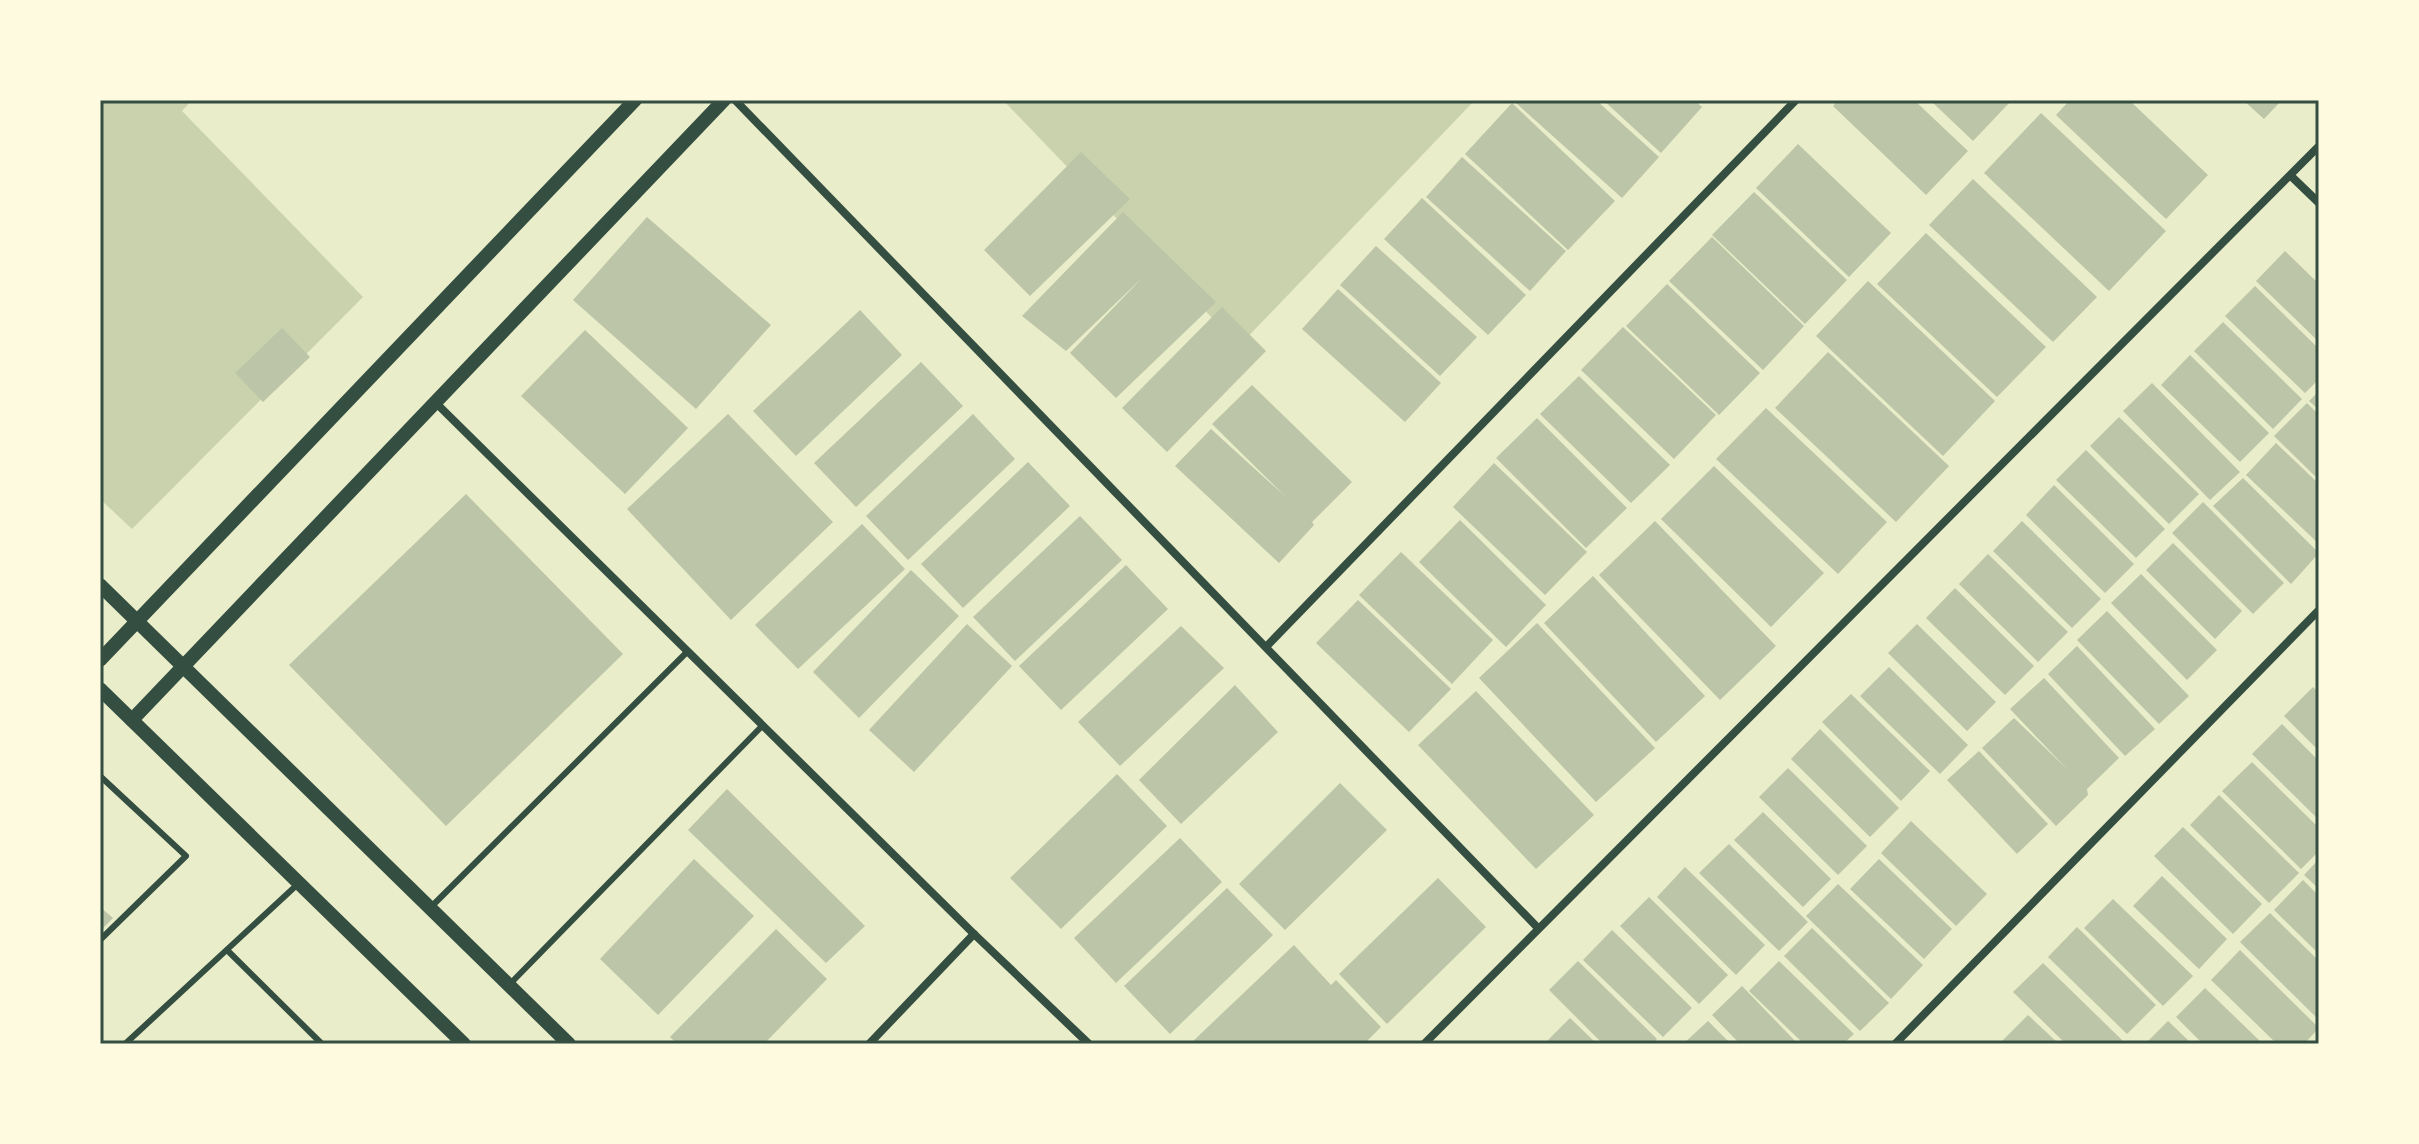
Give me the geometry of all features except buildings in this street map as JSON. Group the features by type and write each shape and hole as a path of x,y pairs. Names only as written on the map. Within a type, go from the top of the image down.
{"street":[{"path":"100,660 635,100"},
{"path":"132,720 724,100"},
{"path":"735,100 1538,928"},
{"path":"1266,647 1796,100"},
{"path":"1424,1044 2319,146"},
{"path":"2291,176 2319,203"},
{"path":"435,402 1089,1044"},
{"path":"100,585 569,1044"},
{"path":"1895,1044 2319,610"},
{"path":"100,689 464,1044"},
{"path":"869,1044 974,934"}],"lane":[{"path":"430,908 688,651"},
{"path":"509,985 762,726"},
{"path":"100,776 186,856 100,940"},
{"path":"125,1044 299,883"},
{"path":"227,950 322,1044"}],"green space":[{"path":"100,100 192,100 182,111 363,297 132,529 100,499"},
{"path":"1003,100 1475,100 1239,346"}]}
